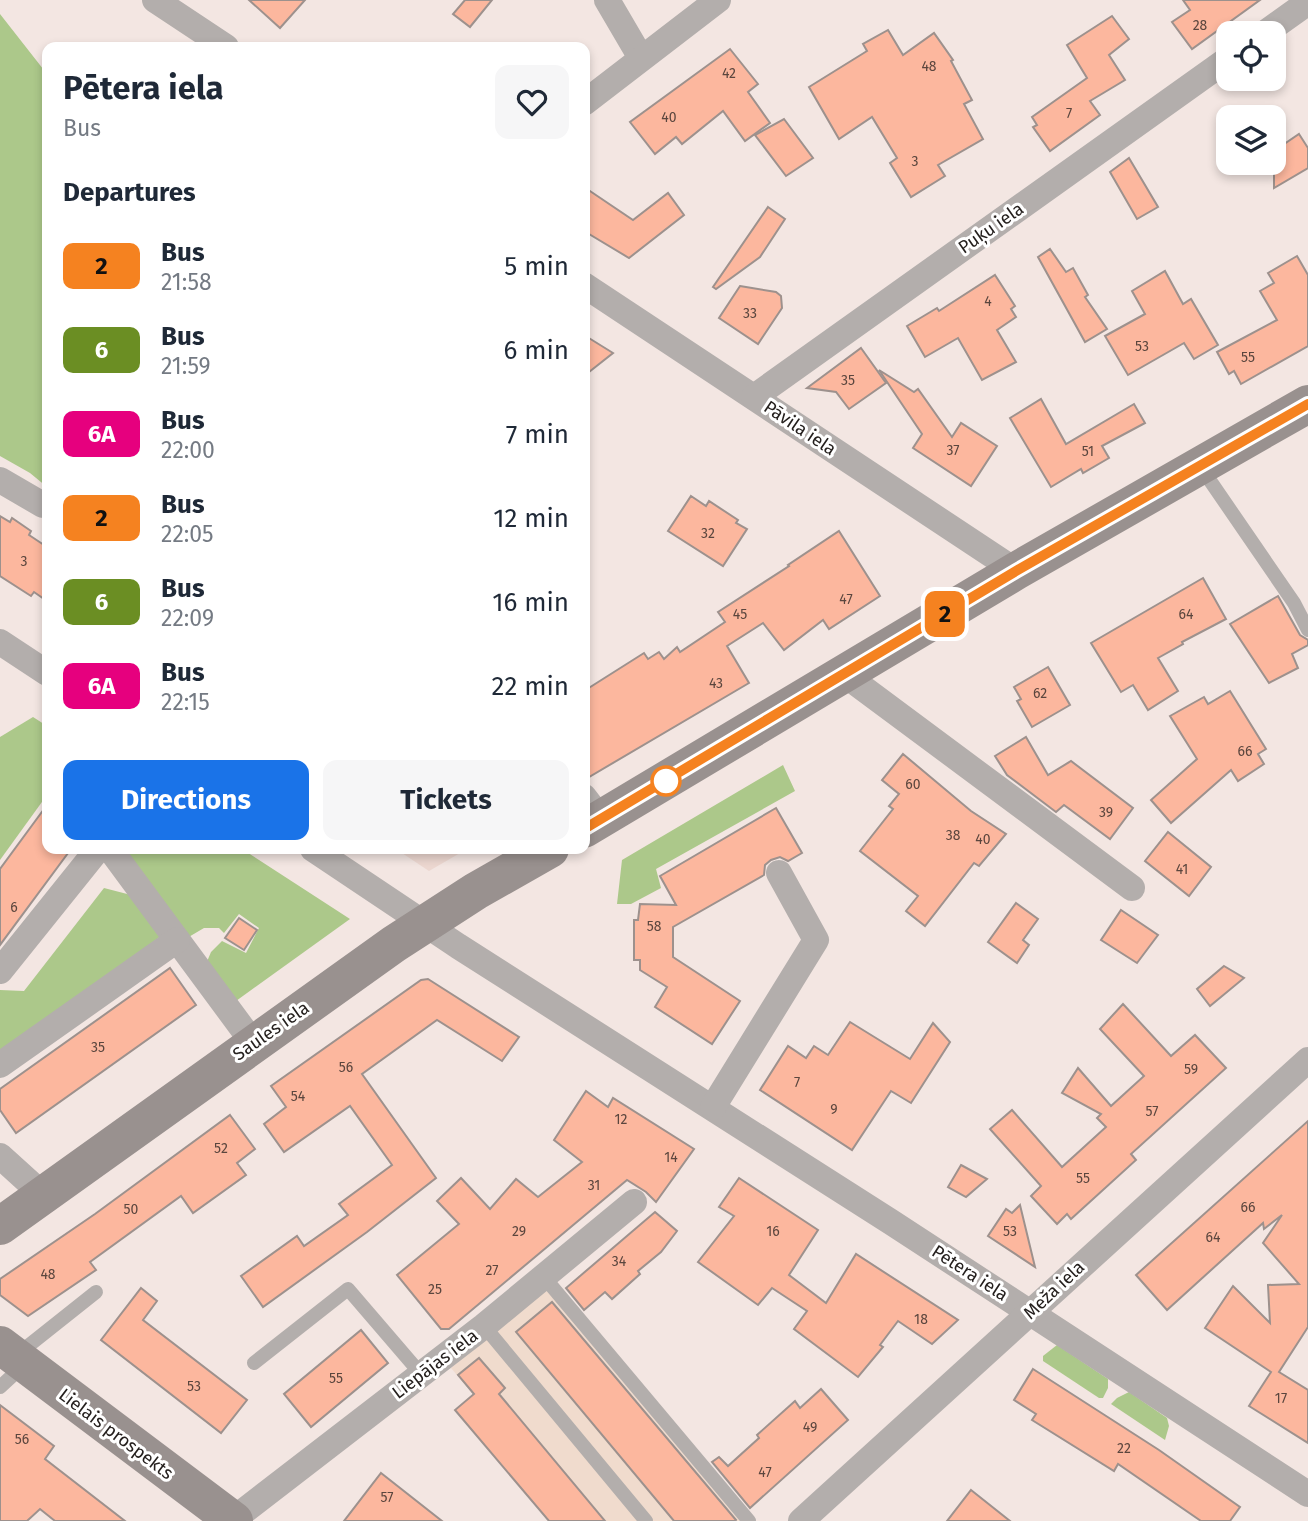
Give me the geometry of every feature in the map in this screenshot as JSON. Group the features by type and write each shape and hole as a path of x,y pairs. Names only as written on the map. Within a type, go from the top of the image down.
{"street":[{"path":"155,0 218,42"},
{"path":"607,0 641,58"},
{"path":"590,98 718,0"},
{"path":"1281,21 1307,2"},
{"name":"Puķu iela","path":"754,397 1216,68"},
{"name":"Pāvila iela","path":"590,289 1016,571"},
{"path":"590,815 844,674 1016,571 1308,404"},
{"path":"0,480 42,504"},
{"path":"0,642 42,670"},
{"path":"844,674 1132,888"},
{"path":"0,971 94,854"},
{"path":"114,854 254,1044"},
{"name":"Pētera iela","path":"321,854 1308,1494"},
{"name":"Saules iela","path":"0,1226 425,923 542,854"},
{"path":"713,1107 816,940 779,873"},
{"path":"0,1065 177,940"},
{"name":"Meža iela","path":"801,1521 1308,1060"},
{"path":"0,1156 42,1195"},
{"name":"Liepājas iela","path":"232,1521 484,1326 634,1202"},
{"name":"Lielais prospekts","path":"10,1363 232,1521"}],"lane":[{"path":"1199,465 1294,603 1308,630"},
{"path":"544,1278 749,1521"},
{"path":"254,1363 348,1289 421,1374"},
{"path":"10,1363 96,1292"},
{"path":"484,1326 646,1521"}],"shaded area":[{"path":"404,854 458,854 429,871"},
{"path":"546,1289 740,1521 579,1521 451,1368"}],"green space":[{"path":"0,14 42,68 42,483 0,456"},
{"path":"33,717 42,723 42,802 0,860 0,737"},
{"path":"783,765 795,791 656,869 661,888 631,904 617,904 622,860"},
{"path":"125,854 250,854 350,919 236,1001 206,964 211,952 222,941 246,953 259,928 239,914 224,933 219,928 204,928 187,938"},
{"path":"104,888 131,895 161,936 0,1056 0,990 24,991"},
{"path":"1057,1345 1108,1379 1108,1388 1103,1398 1043,1361 1043,1356"},
{"path":"1129,1392 1167,1418 1169,1426 1165,1440 1111,1404"}],"building":[{"path":"249,0 305,0 280,28"},
{"path":"465,0 492,0 470,27 453,14"},
{"path":"1183,0 1260,0 1231,21 1216,21 1216,32 1192,49 1172,22 1190,10"},
{"path":"1112,16 1129,39 1109,55 1125,80 1090,101 1100,115 1050,151 1033,127 1037,125 1032,117 1087,78 1067,45"},
{"path":"888,30 903,55 934,33 953,60 951,61 972,100 964,104 983,139 938,165 945,176 911,197 890,163 897,158 872,117 839,139 809,87 867,51 863,44"},
{"path":"730,49 758,84 748,92 770,123 745,141 723,111 682,144 676,137 655,154 630,122"},
{"path":"784,119 813,158 786,176 755,135"},
{"path":"1299,134 1308,148 1308,168 1274,188 1274,175 1286,175 1286,143"},
{"path":"1129,158 1158,207 1137,219 1110,172"},
{"path":"590,191 633,220 668,193 684,215 629,258 590,235"},
{"path":"768,207 785,219 760,257 716,289 713,287"},
{"path":"1050,249 1066,272 1073,268 1088,295 1085,297 1107,329 1085,342 1038,257"},
{"path":"1297,256 1308,275 1308,346 1241,384 1234,371 1229,374 1217,352 1277,320 1260,291 1274,283 1268,273"},
{"path":"1165,271 1183,304 1191,299 1218,345 1194,359 1184,343 1128,375 1105,336 1145,314 1132,291"},
{"path":"995,275 1015,306 1011,309 1016,317 997,330 1016,362 982,380 958,338 925,357 907,326 937,308 939,311"},
{"path":"740,286 776,292 781,296 782,308 758,344 719,318"},
{"path":"590,339 613,353 590,371"},
{"path":"861,348 886,383 849,409 836,392 807,388"},
{"path":"879,370 914,392 918,389 952,437 961,423 997,446 971,486 913,448 922,434"},
{"path":"1041,399 1066,444 1134,404 1145,423 1102,446 1109,458 1083,473 1081,469 1051,487 1010,418"},
{"path":"691,496 706,506 709,501 747,529 723,566 668,531"},
{"path":"0,516 10,522 12,518 31,531 29,535 42,544 42,598 34,592 31,596 0,576"},
{"path":"839,531 880,596 829,629 823,620 784,650 763,623 727,646 749,683 590,776 590,687 644,653 648,659 659,652 664,659 677,647 680,652 725,622 718,612"},
{"path":"1203,578 1226,619 1158,658 1178,691 1148,710 1133,685 1121,692 1091,643"},
{"path":"1278,596 1300,635 1308,640 1308,645 1292,654 1298,668 1269,683 1230,624"},
{"path":"1048,667 1070,705 1032,727 1017,701 1021,699 1014,687"},
{"path":"1230,691 1266,749 1258,754 1264,764 1238,781 1231,770 1171,823 1151,800 1197,759 1170,716 1204,697 1208,704"},
{"path":"1026,737 1048,775 1071,761 1133,808 1110,839 1064,805 1056,812 1007,775 995,756"},
{"path":"903,754 971,811 1006,834 979,866 974,863 925,926 906,911 918,896 860,851 893,809 889,806 899,794 882,780"},
{"path":"776,808 802,853 788,861 780,857 771,860 765,865 764,875 673,927 673,957 740,1001 712,1044 655,1007 667,987 640,970 640,960 634,960 634,920 638,920 640,904 676,905 660,876"},
{"path":"42,812 42,854 67,854 0,945 0,869"},
{"path":"1168,832 1211,867 1189,896 1145,861"},
{"path":"1016,903 1038,919 1023,940 1029,945 1017,963 988,942"},
{"path":"1121,910 1158,935 1137,963 1101,940"},
{"path":"239,918 257,930 244,950 225,938"},
{"path":"1224,966 1244,978 1210,1006 1197,989"},
{"path":"170,968 196,1005 16,1133 0,1110 0,1089"},
{"path":"428,979 519,1037 502,1061 437,1020 362,1074 436,1178 263,1307 241,1276 297,1236 304,1246 348,1215 339,1204 392,1165 350,1106 284,1152 264,1124 286,1107 271,1086 421,980"},
{"path":"1123,1004 1171,1056 1195,1035 1226,1068 1131,1154 1136,1160 1071,1219 1067,1214 1057,1224 1031,1196 1041,1186 990,1129 1012,1110 1062,1167 1106,1127 1097,1118 1101,1114 1062,1093 1078,1068 1111,1106 1144,1076 1100,1029"},
{"path":"850,1022 910,1059 933,1023 950,1042 911,1103 891,1091 852,1150 760,1090 788,1046 806,1058 814,1046 828,1055"},
{"path":"586,1091 608,1107 613,1098 694,1149 656,1202 627,1180 449,1329 441,1329 397,1275 459,1224 437,1201 461,1178 490,1209 516,1179 538,1197 582,1162 554,1140"},
{"path":"230,1115 255,1149 237,1163 246,1175 193,1213 181,1196 90,1262 96,1270 28,1316 0,1295 0,1279 95,1214"},
{"path":"1308,1121 1308,1327 1279,1372 1308,1390 1308,1443 1249,1406 1271,1372 1205,1328 1233,1286 1270,1323 1268,1285 1299,1284 1263,1243 1282,1215 1264,1229 1263,1223 1167,1310 1136,1275"},
{"path":"961,1165 987,1179 966,1197 948,1187"},
{"path":"739,1178 818,1230 789,1275 826,1303 856,1254 958,1320 932,1344 898,1321 880,1345 883,1347 858,1377 794,1329 807,1311 772,1288 758,1305 698,1262 734,1216 719,1207"},
{"path":"1020,1205 1035,1267 988,1236 1006,1209 1012,1213"},
{"path":"655,1212 677,1231 661,1252 638,1271 640,1274 612,1299 605,1292 584,1310 566,1288"},
{"path":"141,1288 157,1301 143,1320 247,1400 221,1433 101,1340"},
{"path":"552,1302 735,1521 674,1521 516,1332"},
{"path":"361,1330 388,1363 311,1427 284,1394"},
{"path":"479,1358 505,1388 499,1394 605,1521 549,1521 455,1410 474,1394 458,1375"},
{"path":"1033,1369 1159,1450 1240,1507 1230,1521 1201,1521 1118,1464 1114,1471 1032,1420 1036,1414 1014,1400"},
{"path":"821,1389 848,1420 750,1508 712,1462 719,1457 728,1466 795,1401 800,1408"},
{"path":"0,1405 54,1446 45,1459 125,1521 55,1521 40,1509 27,1521 0,1521"},
{"path":"381,1473 442,1521 344,1521"},
{"path":"971,1490 1010,1521 947,1521"}],"bus line":[{"name":"2","path":"590,825 1016,571 1308,404"}]}
